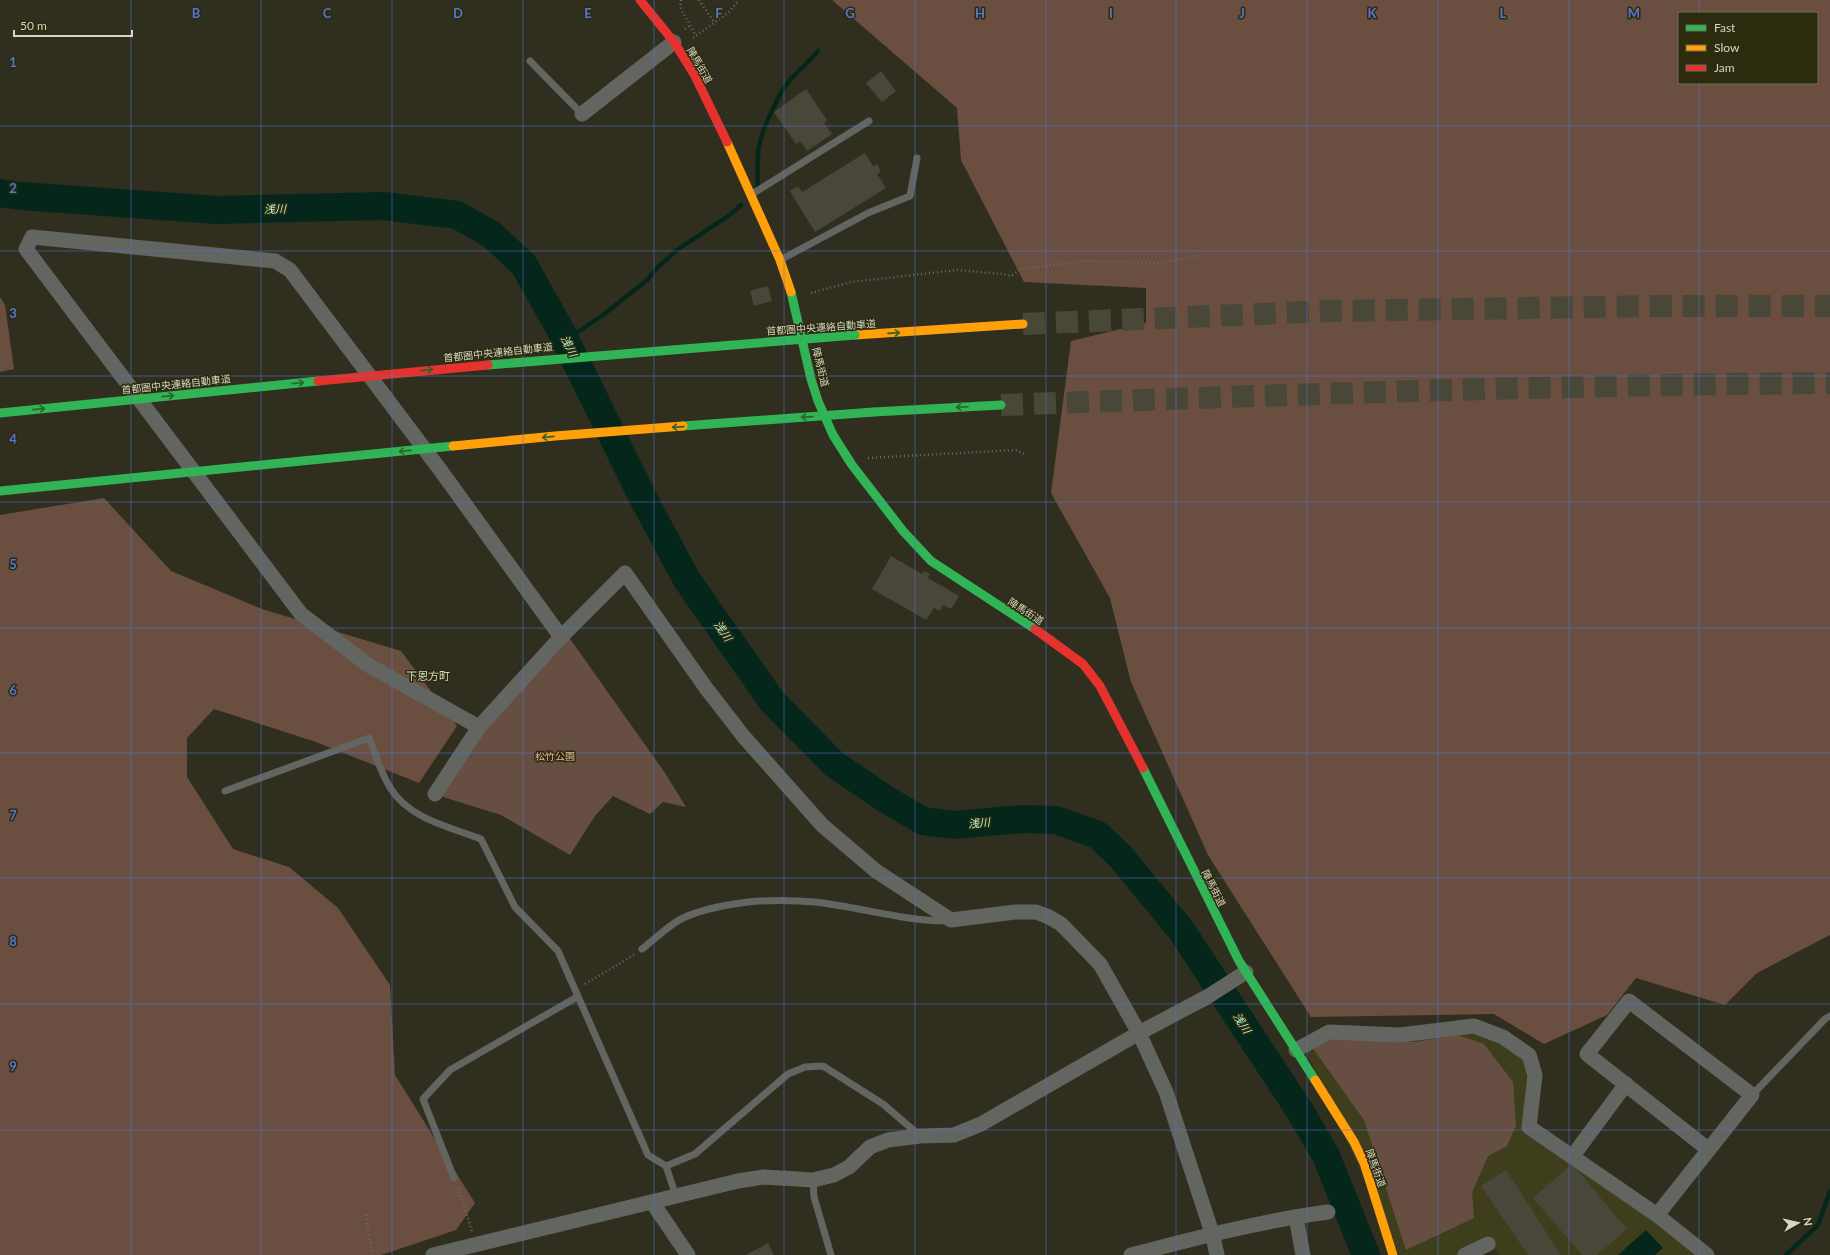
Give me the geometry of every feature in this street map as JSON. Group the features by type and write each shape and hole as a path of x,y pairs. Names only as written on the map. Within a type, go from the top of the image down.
{"main road":[{"name":"陣馬街道","path":"640,0 674,42 708,100 751,194 780,260 794,299 811,379 818,401 833,435 852,465 903,531 931,561 1060,646 1083,664 1100,686 1228,941 1241,975 1296,1050 1345,1126 1364,1163 1393,1255"},
{"name":"首都圏中央連絡自動車道","path":"0,413 544,359 855,335 1024,324"},
{"path":"0,491 555,436 874,412 1001,405"}],"street":[{"path":"582,114 674,42"},
{"path":"479,727 368,665 301,614 26,249 32,237 275,261 290,270 441,471 560,637"},
{"path":"435,794 479,727 560,637 625,573 706,688 744,737 822,825 876,871 951,920 1015,912 1036,912 1049,917 1073,935 1100,964 1139,1033 1166,1092 1212,1233 1217,1255"},
{"path":"433,1255 676,1196 764,1177 813,1180 834,1175 849,1167 870,1147 888,1140 920,1136 954,1135 981,1124 1139,1033 1207,997 1241,975"},
{"path":"1657,1215 1709,1150 1752,1095 1629,1001 1587,1054 1709,1150"},
{"path":"1296,1050 1329,1032 1400,1035 1474,1026 1503,1037 1530,1055 1535,1075 1530,1127 1657,1215 1708,1255"},
{"path":"1572,1156 1626,1084"},
{"path":"652,1202 688,1255"},
{"path":"1131,1255 1212,1233 1296,1216 1328,1212"},
{"path":"1296,1216 1303,1255"},
{"path":"1465,1255 1488,1244"}],"lane":[{"path":"530,61 582,114"},
{"path":"751,194 869,121"},
{"path":"780,260 868,213 910,196 917,158"},
{"path":"225,791 369,738 391,789 404,805 418,815 481,839 515,907 558,951 648,1155 666,1166 676,1196"},
{"path":"642,949 676,922 700,911 736,903 785,900 816,902 903,918 928,921 951,920"},
{"path":"454,1178 423,1099 450,1070 577,997"},
{"path":"1752,1095 1825,1019 1830,1016"},
{"path":"666,1166 695,1154 788,1074 805,1067 823,1066 883,1104 920,1136"},
{"path":"813,1180 814,1196 831,1255"}],"path":[{"path":"681,0 680,7 696,36 729,12 739,0"},
{"path":"699,0 714,22"},
{"path":"794,299 851,282 957,270 1011,276 1021,269 1078,262 1161,263 1200,255"},
{"path":"852,465 869,458 1016,450 1026,455"},
{"path":"574,990 613,968 642,949"},
{"path":"454,1178 476,1245"},
{"path":"366,1215 372,1255"}],"shaded area":[{"path":"832,0 1830,0 1830,935 1757,973 1725,1005 1636,978 1607,1015 1544,1044 1494,1014 1311,1017 1208,855 1131,682 1110,598 1051,493 1071,341 1146,323 1146,288 1024,282 961,160 957,108"},
{"path":"0,297 5,305 14,369 0,372"},
{"path":"104,498 171,571 262,609 401,651 457,726 419,783 316,742 214,709 187,738 187,777 233,849 289,867 338,908 390,985 395,1075 475,1203 456,1230 381,1255 0,1255 0,515"},
{"path":"1474,1026 1529,1055 1530,1127 1707,1255 1500,1255 1488,1244 1465,1255 1399,1255 1304,1046 1329,1032"},
{"path":"1646,1230 1663,1248 1655,1255 1618,1255"}],"green space":[{"name":"松竹公園","path":"568,636 665,773 686,807 663,802 650,814 613,796 595,816 570,855 501,815 440,796 483,730"},
{"path":"1458,1035 1484,1044 1513,1082 1516,1125 1507,1146 1488,1156 1472,1192 1474,1218 1406,1250 1364,1120 1312,1047 1336,1038 1415,1042"}],"building":[{"path":"881,71 896,91 882,102 866,83"},
{"path":"806,89 827,120 824,123 832,134 807,151 800,141 796,144 774,112"},
{"path":"865,153 873,166 877,164 881,172 877,174 886,188 815,232 790,191 798,186 802,192"},
{"path":"768,286 772,301 754,306 750,291"},
{"path":"891,556 922,574 924,571 930,574 928,578 959,596 951,609 943,605 940,611 934,608 926,620 872,589"},
{"path":"1572,1164 1627,1229 1597,1255 1582,1255 1533,1198"},
{"path":"1506,1170 1561,1255 1528,1255 1481,1186"},
{"path":"768,1243 774,1255 746,1255"}],"waterway":[{"path":"758,188 757,165 759,146 764,127 785,86 818,51"},
{"name":"浅川","path":"0,193 21,196 217,210 383,206 457,215 491,234 524,265 561,331 644,500 687,580 772,701 834,764 887,800 923,821 954,825 1022,819 1056,820 1098,835 1120,856 1181,930 1300,1111 1326,1156 1366,1255"},
{"path":"566,340 603,315 647,280 657,268 677,250 731,214 741,205"},
{"path":"1786,1255 1818,1225 1830,1191"}],"tunnel":[{"path":"1023,324 1330,311 1659,306 1830,306"},
{"path":"1001,405 1519,388 1830,383"}],"traffic: fast":[{"path":"791,292 811,379 818,401 833,435 852,465 903,531 931,561 1035,629"},
{"path":"488,365 855,335"},
{"path":"0,413 318,381"},
{"path":"874,412 1001,405"},
{"path":"683,426 874,412"},
{"path":"0,491 453,446"},
{"path":"1143,768 1239,961 1315,1080"}],"traffic: slow":[{"path":"727,142 780,260 791,292"},
{"path":"855,335 1023,324"},
{"path":"453,446 683,426"},
{"path":"1315,1080 1354,1142 1364,1163 1393,1255"}],"traffic: jam":[{"path":"640,0 674,42 694,74 727,142"},
{"path":"318,381 488,365"},
{"path":"1035,629 1083,664 1100,686 1143,768"}],"district":[{"name":"下恩方町","path":"428,676"}]}
